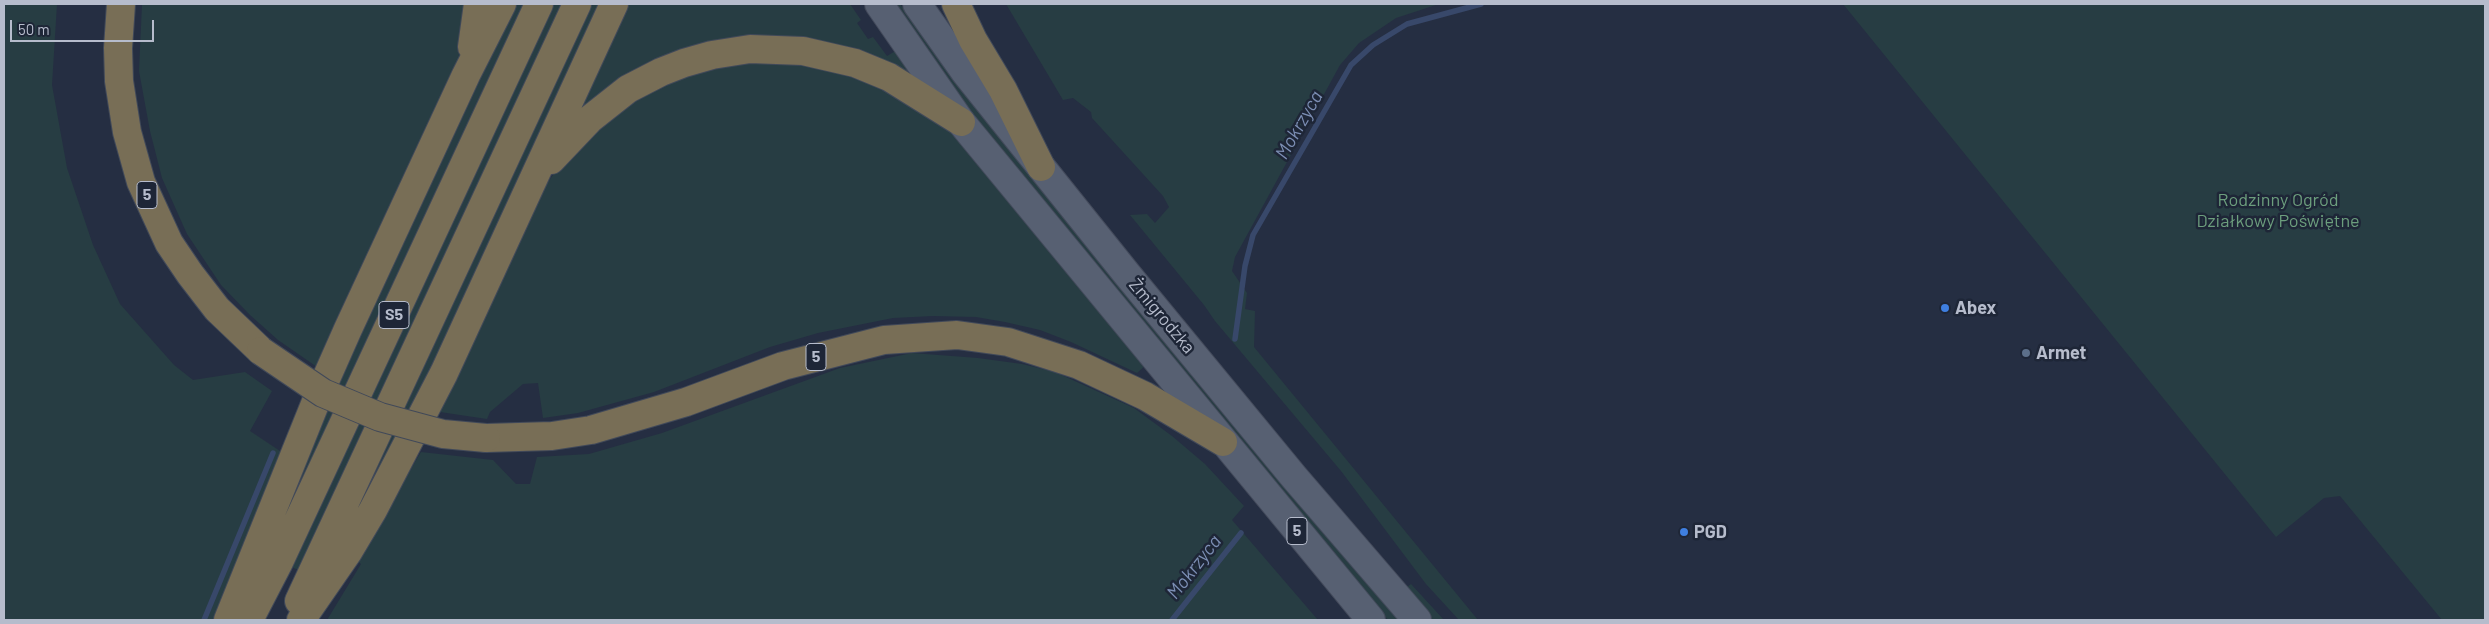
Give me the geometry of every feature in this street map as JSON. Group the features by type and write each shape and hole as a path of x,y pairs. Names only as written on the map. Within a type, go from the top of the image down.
{"highway":[{"name":"5","path":"121,4 118,48 120,90 127,132 144,189 169,243 217,309 261,351 323,393 380,417 443,434 486,438 552,436 592,430 686,402 784,366 884,340 957,335 1008,342 1079,365 1145,396 1223,442"},
{"path":"466,75 478,4"},
{"path":"228,620 317,399 381,255 466,75 502,4"},
{"path":"301,620 348,552 394,471 444,373 614,4"},
{"name":"5","path":"956,4 973,40 1003,90 1040,167"},
{"name":"S5","path":"249,620 279,562 538,6"},
{"name":"S5","path":"290,620 573,14"},
{"path":"532,185 572,136 628,89 661,72 725,52 777,49 804,51 855,62 888,77 961,122"}],"main road":[{"name":"Żmigrodzka","path":"879,4 961,122 1371,620"},
{"name":"Żmigrodzka","path":"917,4 965,72 1040,167 1294,477 1417,620"}],"green space":[{"path":"4,4 57,4 52,85 67,168 93,245 120,304 174,365 193,380 245,372 272,391 250,431 283,453 216,620 4,620"},
{"path":"142,4 470,4 463,45 455,69 317,367 278,340 250,315 221,285 187,234 162,178 150,131 139,71"},
{"path":"513,4 604,4 420,401 342,542 299,570 274,561 267,555 312,439"},
{"path":"626,4 850,4 861,20 857,23 868,39 873,37 887,56 897,50 928,86 777,37 573,119"},
{"path":"892,4 900,4 943,64 1401,620 1388,620 1366,595 968,109"},
{"path":"1006,4 1439,4 1396,18 1359,43 1340,65 1235,257 1232,271 1247,293 1245,309 1255,311 1254,347 1478,620 1459,620 1426,584 1341,471 1215,321 1130,215 1147,214 1155,223 1169,207 1163,196 1092,118 1091,112 1073,98 1063,100"},
{"name":"Rodzinny Ogród Działkowy Poświętne","path":"1843,4 2485,4 2485,620 2442,620 2340,496 2324,498 2276,537"},
{"path":"771,57 874,79 952,130 1146,365 1137,373 1071,342 1040,330 1005,322 976,317 933,316 893,318 818,333 770,347 654,392 578,413 543,418 538,383 523,384 490,412 487,419 440,412 546,185 557,169 601,119 682,73"},
{"path":"912,353 978,358 1022,364 1055,372 1134,408 1172,436 1205,464 1244,506 1232,520 1318,620 327,620 361,564 356,560 421,452 493,460 516,484 530,484 537,457 589,454 662,433 840,368"},
{"path":"1411,584 1444,620 1433,620 1404,589"}],"waterway":[{"name":"Mokrzyca","path":"1235,339 1245,266 1253,235 1351,65 1373,45 1407,24 1481,4"},
{"path":"204,620 273,453"},
{"name":"Mokrzyca","path":"1172,620 1241,533"}],"place":[{"name":"Abex","path":"1945,308"},
{"name":"Armet","path":"2026,353"},
{"name":"PGD","path":"1684,532"}]}
